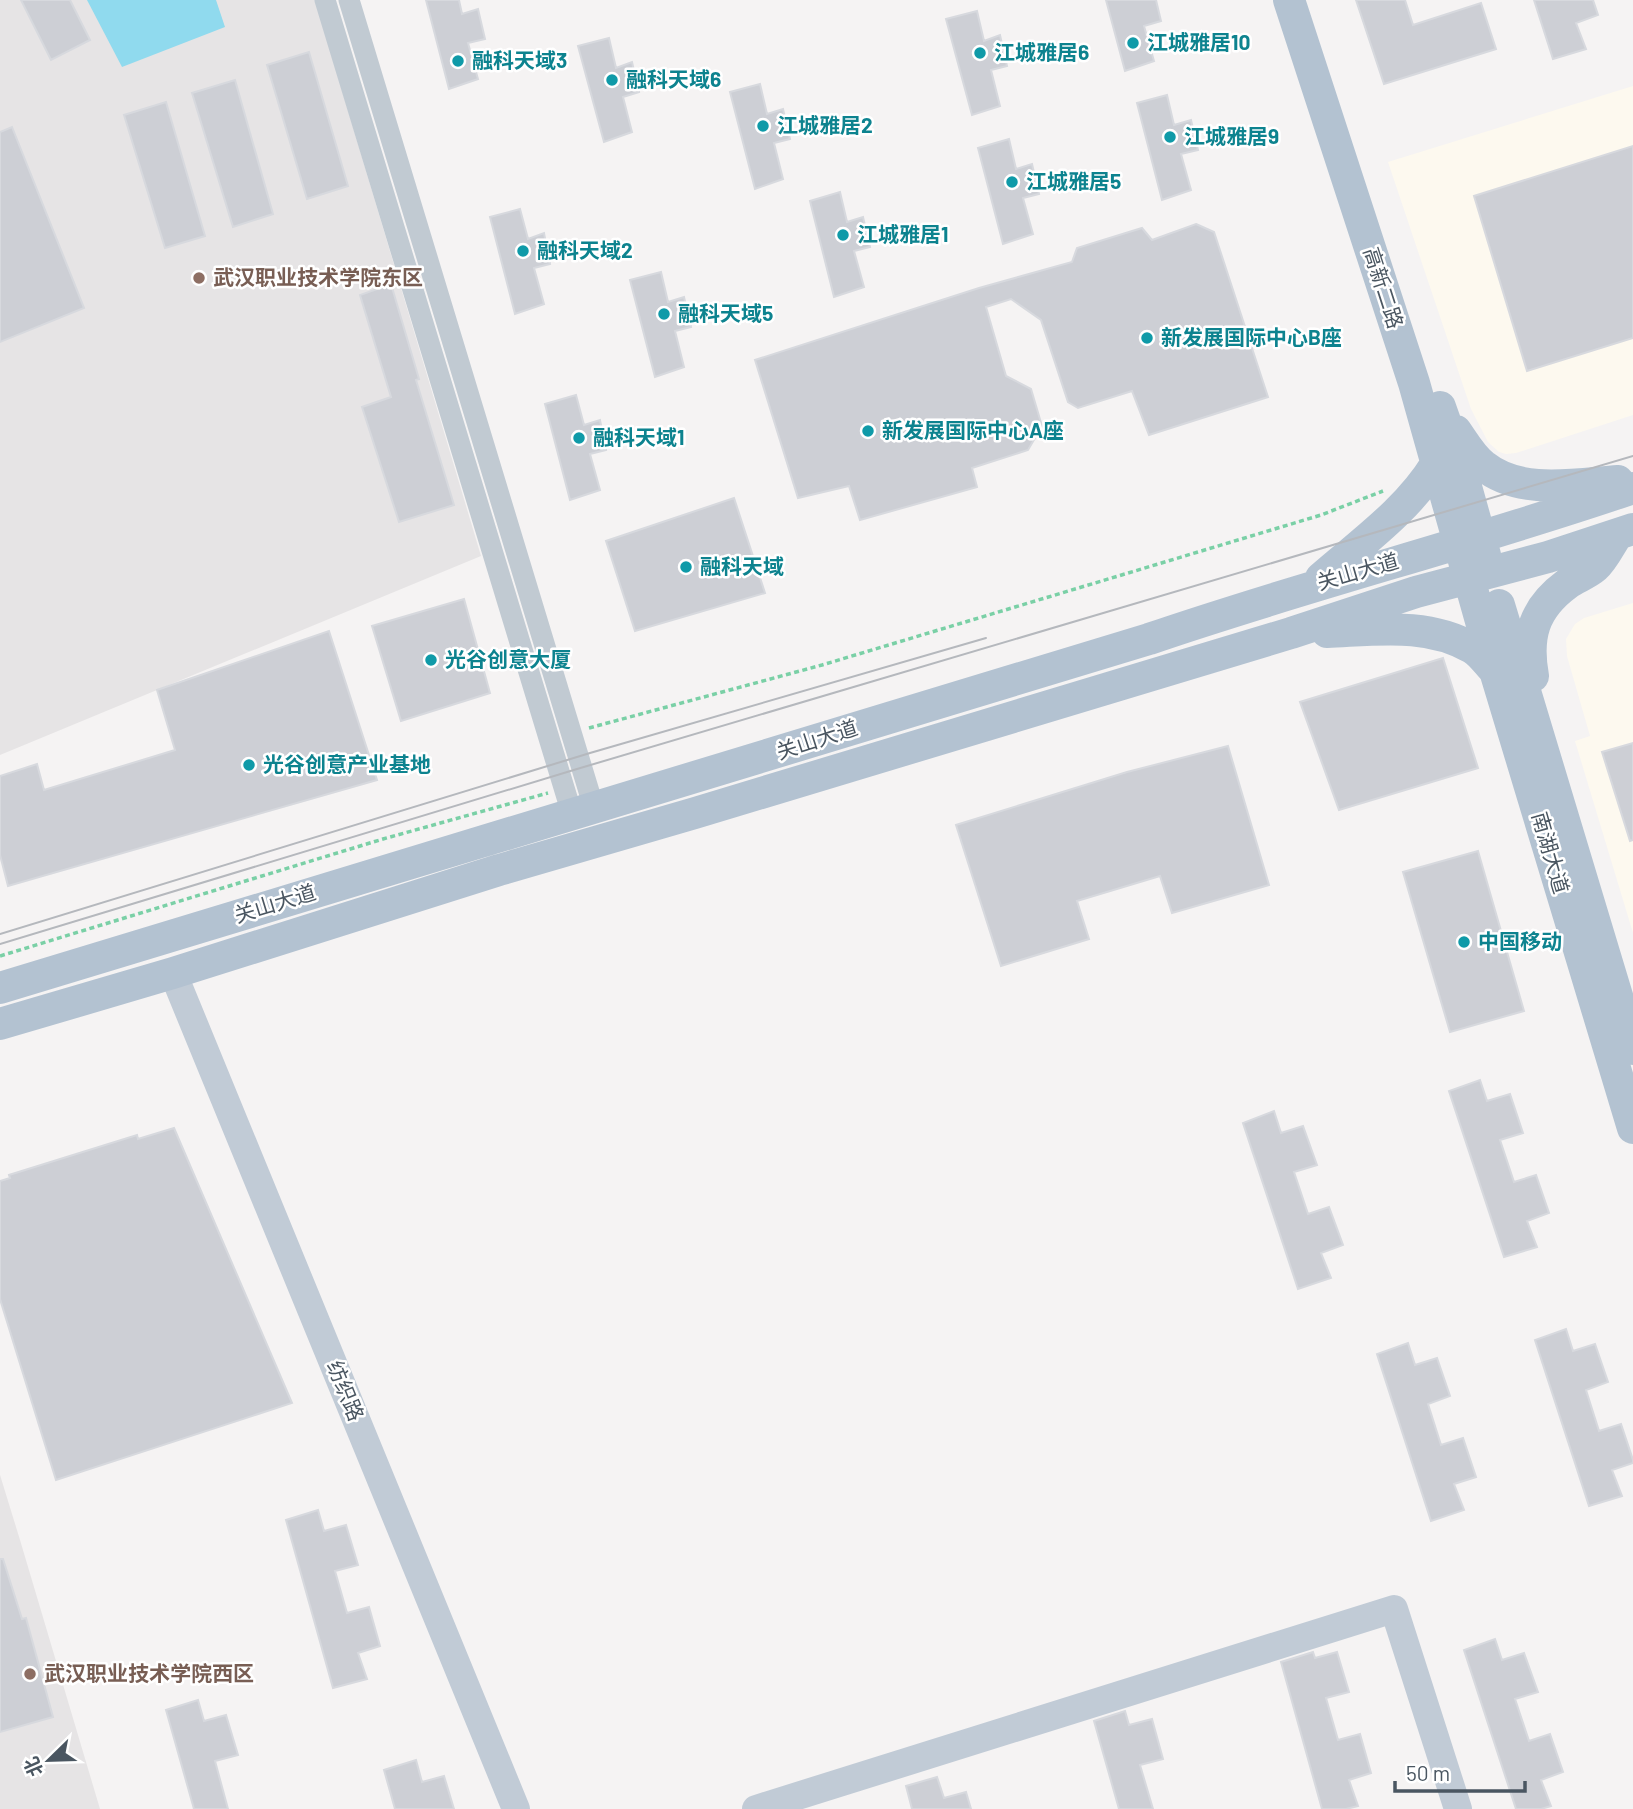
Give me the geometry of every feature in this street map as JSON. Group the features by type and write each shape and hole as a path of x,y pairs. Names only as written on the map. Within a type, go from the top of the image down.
{"main road":[{"name":"高新二路","path":"1289,0 1414,383 1436,464 1470,540"},
{"name":"高新二路","path":"1307,0 1458,458 1470,540"},
{"path":"1439,405 1472,456 1505,479 1553,486 1633,480"},
{"path":"1312,585 1404,505 1423,486 1436,464"},
{"name":"关山大道","path":"0,988 577,804 1149,639 1312,585 1539,520 1633,488"},
{"name":"关山大道","path":"0,1024 173,973 499,870 1291,633 1416,592 1548,557 1625,532"},
{"path":"1556,795 1531,663 1530,643 1533,628 1541,608 1564,586 1595,566 1625,532"},
{"name":"南湖大道","path":"1470,540 1556,795 1633,1049"},
{"name":"南湖大道","path":"1480,575 1495,671 1633,1128"},
{"path":"1291,633 1410,629 1443,635 1475,649 1495,671"},
{"name":"纺织路","path":"173,973 516,1809"},
{"path":"757,1809 1394,1609 1458,1809"}],"street":[{"path":"325,0 577,804"},
{"path":"349,0 577,804"}],"path":[{"path":"586,728 822,664 1086,586 1321,515 1385,490"},
{"path":"0,956 383,839 577,804"}],"shaded area":[{"name":"武汉职业技术学院东区","path":"0,0 315,0 481,556 0,755"},
{"path":"1633,86 1633,415 1516,453 1499,452 1488,442 1471,409 1388,162"},
{"path":"1633,603 1633,933 1575,741 1590,736 1567,656 1566,639 1575,624 1584,618"},
{"name":"武汉职业技术学院西区","path":"0,1475 20,1540 100,1809 0,1809"}],"water":[{"path":"87,0 216,0 225,27 122,67"}],"building":[{"path":"21,0 70,0 90,40 51,60"},
{"name":"融科天域3","path":"426,0 459,0 462,14 478,9 485,39 468,43 478,79 449,89"},
{"name":"江城雅居10","path":"1106,0 1156,0 1161,21 1144,26 1154,61 1125,71"},
{"path":"1356,0 1405,0 1413,25 1481,3 1496,49 1384,84"},
{"path":"1534,0 1593,0 1598,15 1576,23 1586,49 1553,59"},
{"name":"江城雅居6","path":"977,11 984,41 1000,35 1007,66 991,70 1000,106 972,115 946,19"},
{"name":"融科天域6","path":"609,38 616,68 632,62 639,92 623,97 632,132 604,142 578,46"},
{"path":"309,52 348,186 307,199 267,65"},
{"path":"235,80 273,214 233,227 192,93"},
{"name":"江城雅居2","path":"760,84 767,114 783,109 790,139 774,143 783,179 755,189 730,92"},
{"name":"江城雅居9","path":"1167,95 1174,125 1191,120 1198,150 1181,154 1191,190 1162,200 1137,103"},
{"path":"166,102 205,236 165,248 124,115"},
{"path":"12,127 84,308 0,342 0,132"},
{"name":"江城雅居5","path":"1009,139 1016,169 1032,164 1039,194 1023,198 1033,234 1003,244 978,148"},
{"path":"1633,146 1633,338 1527,371 1474,196"},
{"name":"江城雅居1","path":"840,192 847,222 863,217 870,247 854,251 864,287 834,297 810,201"},
{"name":"融科天域2","path":"520,209 528,239 544,233 550,264 534,268 544,304 515,314 490,217"},
{"path":"1196,224 1214,232 1268,397 1149,435 1132,391 1078,408 1068,402 1041,320 1011,299 986,307 1006,376 1031,389 1042,426 1028,450 972,468 977,487 860,520 849,486 798,498 755,360 979,288 1072,262 1077,248 1142,228 1152,240"},
{"name":"融科天域5","path":"661,272 668,302 684,297 691,327 675,331 684,367 655,377 630,280"},
{"path":"391,284 419,379 416,380 454,505 399,522 362,407 391,397 360,295"},
{"name":"融科天域1","path":"576,395 584,425 600,420 606,450 590,454 600,490 570,500 545,404"},
{"name":"融科天域","path":"734,498 765,593 635,631 606,541"},
{"name":"光谷创意大厦","path":"464,599 490,693 401,721 372,626"},
{"name":"光谷创意产业基地","path":"329,631 377,780 8,886 0,855 0,776 37,764 44,790 175,750 157,690"},
{"path":"1443,658 1478,768 1339,810 1300,702"},
{"path":"1633,743 1633,840 1630,841 1602,752"},
{"path":"1228,746 1269,885 1172,913 1160,876 1077,901 1089,939 1001,966 956,825 1127,772"},
{"name":"中国移动","path":"1478,851 1524,1011 1450,1032 1403,872"},
{"path":"1480,1080 1487,1101 1510,1094 1523,1133 1500,1140 1514,1182 1536,1175 1549,1213 1527,1221 1537,1247 1504,1257 1449,1091"},
{"path":"1274,1111 1281,1133 1303,1126 1317,1165 1294,1172 1308,1214 1329,1207 1343,1245 1321,1253 1331,1278 1298,1289 1243,1123"},
{"path":"174,1128 292,1403 56,1480 0,1299 0,1181 10,1178 9,1175 137,1135 138,1139"},
{"path":"1566,1329 1573,1351 1595,1344 1608,1382 1586,1390 1599,1431 1621,1424 1633,1460 1633,1463 1612,1470 1622,1496 1589,1506 1535,1340"},
{"path":"1408,1343 1415,1365 1437,1358 1450,1396 1428,1404 1441,1445 1463,1438 1476,1477 1454,1484 1464,1510 1431,1521 1377,1354"},
{"path":"318,1510 324,1531 346,1525 358,1565 335,1571 347,1613 369,1607 380,1646 358,1653 367,1679 333,1688 286,1520"},
{"path":"0,1559 3,1559 22,1619 26,1618 53,1717 0,1732"},
{"path":"1495,1639 1502,1660 1524,1653 1538,1692 1515,1699 1529,1741 1550,1734 1563,1772 1541,1780 1551,1806 1541,1809 1516,1809 1464,1650"},
{"path":"1313,1652 1315,1658 1337,1652 1349,1692 1326,1698 1338,1740 1360,1734 1371,1773 1349,1780 1358,1806 1322,1809 1281,1662"},
{"path":"198,1700 204,1721 226,1715 238,1755 215,1761 228,1809 194,1809 166,1710"},
{"path":"1125,1711 1129,1725 1152,1719 1163,1759 1140,1765 1153,1809 1119,1809 1094,1721"},
{"path":"416,1760 422,1782 444,1776 454,1809 395,1809 384,1770"},
{"path":"937,1777 944,1798 966,1792 971,1809 912,1809 906,1786"}],"tram line":[{"path":"0,944 577,769 1633,456"},
{"path":"0,934 590,753 986,638"}],"place":[{"name":"江城雅居10","path":"1133,43"},
{"name":"江城雅居6","path":"980,53"},
{"name":"融科天域3","path":"458,61"},
{"name":"融科天域6","path":"612,80"},
{"name":"江城雅居2","path":"763,126"},
{"name":"江城雅居9","path":"1170,137"},
{"name":"江城雅居5","path":"1012,182"},
{"name":"江城雅居1","path":"843,235"},
{"name":"融科天域2","path":"523,251"},
{"name":"武汉职业技术学院东区","path":"199,278"},
{"name":"融科天域5","path":"664,314"},
{"name":"新发展国际中心B座","path":"1147,338"},
{"name":"新发展国际中心A座","path":"868,431"},
{"name":"融科天域1","path":"579,438"},
{"name":"融科天域","path":"686,567"},
{"name":"光谷创意大厦","path":"431,660"},
{"name":"光谷创意产业基地","path":"249,765"},
{"name":"中国移动","path":"1464,942"},
{"name":"武汉职业技术学院西区","path":"30,1674"}]}
